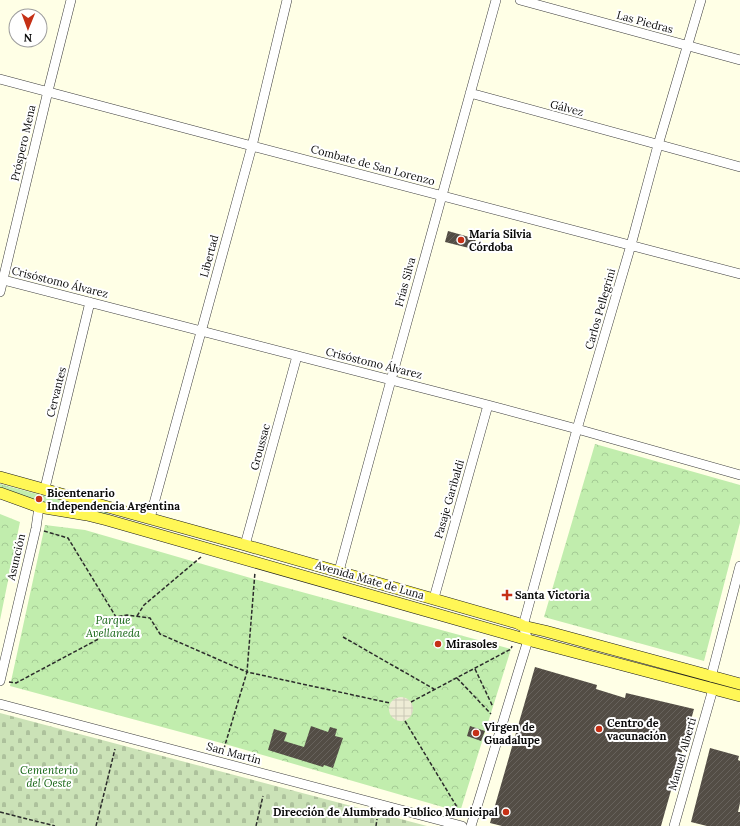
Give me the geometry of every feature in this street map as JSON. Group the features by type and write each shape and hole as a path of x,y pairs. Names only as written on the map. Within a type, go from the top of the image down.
{"main road":[{"name":"Avenida Mate de Luna","path":"0,477 45,488 245,544 434,598 523,626 740,684"},
{"name":"Avenida Mate de Luna","path":"0,493 39,507 107,520 528,640 740,696"}],"street":[{"name":"Próspero Mena","path":"0,292 1,279 71,0"},
{"name":"Libertad","path":"150,518 252,146 287,0"},
{"name":"Frías Silva","path":"339,571 496,0"},
{"name":"Las Piedras","path":"520,0 740,60"},
{"name":"Carlos Pellegrini","path":"523,626 577,429 701,0"},
{"name":"Combate de San Lorenzo","path":"0,79 740,274"},
{"name":"Gálvez","path":"470,93 740,167"},
{"name":"Crisóstomo Álvarez","path":"1,279 577,429 740,475"},
{"name":"Cervantes","path":"45,488 90,302"},
{"name":"Groussac","path":"245,544 297,356"},
{"name":"Pasaje Garibaldi","path":"434,598 488,406"},
{"name":"Asunción","path":"0,681 36,528 39,507"},
{"path":"711,676 740,566"},
{"path":"471,826 528,640 523,626"},
{"name":"Manuel Alberti","path":"674,826 713,689"},
{"name":"San Martín","path":"0,704 462,826"}],"path":[{"path":"36,528 68,538 116,618"},
{"path":"137,616 144,606 211,549"},
{"path":"220,762 247,672 256,562"},
{"path":"0,681 16,683 106,635 112,621 126,615 150,618 160,634 247,672 390,703"},
{"path":"343,637 434,690"},
{"path":"411,702 511,649"},
{"path":"475,668 493,707"},
{"path":"457,678 491,714"},
{"path":"404,721 460,812"},
{"path":"96,826 114,750"},
{"path":"256,826 263,796"},
{"path":"0,812 55,826"},
{"path":"376,826 378,819"}],"green space":[{"path":"595,444 740,485 740,523 704,661 544,617"},
{"path":"0,484 108,513 108,515 37,501 0,487"},
{"path":"0,514 20,522 0,620"},
{"name":"Parque Avellaneda","path":"45,525 85,530 254,579 511,649 460,812 225,744 10,686"},
{"name":"Cementerio del Oeste","path":"0,713 427,826 0,826"}],"shaded area":[{"path":"401,697 410,700 413,709 410,718 401,721 392,718 389,709 392,700"}],"building":[{"name":"María Silvia Córdoba","path":"448,231 476,239 473,249 445,242"},
{"path":"535,667 597,685 596,689 625,698 626,693 694,709 661,826 502,826 490,823"},
{"path":"311,726 328,732 330,727 337,729 335,736 343,738 333,768 324,765 323,767 268,750 274,729 287,733 284,741 304,747"},
{"name":"Virgen de Guadalupe","path":"470,726 485,731 481,741 467,736"},
{"path":"710,748 739,756 740,803 738,812 740,812 740,826 707,826 691,822"}],"place":[{"name":"María Silvia Córdoba","path":"461,240"},
{"name":"Bicentenario Independencia Argentina","path":"39,499"},
{"name":"Santa Victoria","path":"507,595"},
{"name":"Mirasoles","path":"438,644"},
{"name":"Centro de vacunación","path":"599,729"},
{"name":"Virgen de Guadalupe","path":"476,733"},
{"name":"Dirección de Alumbrado Publico Municipal","path":"506,812"}]}
